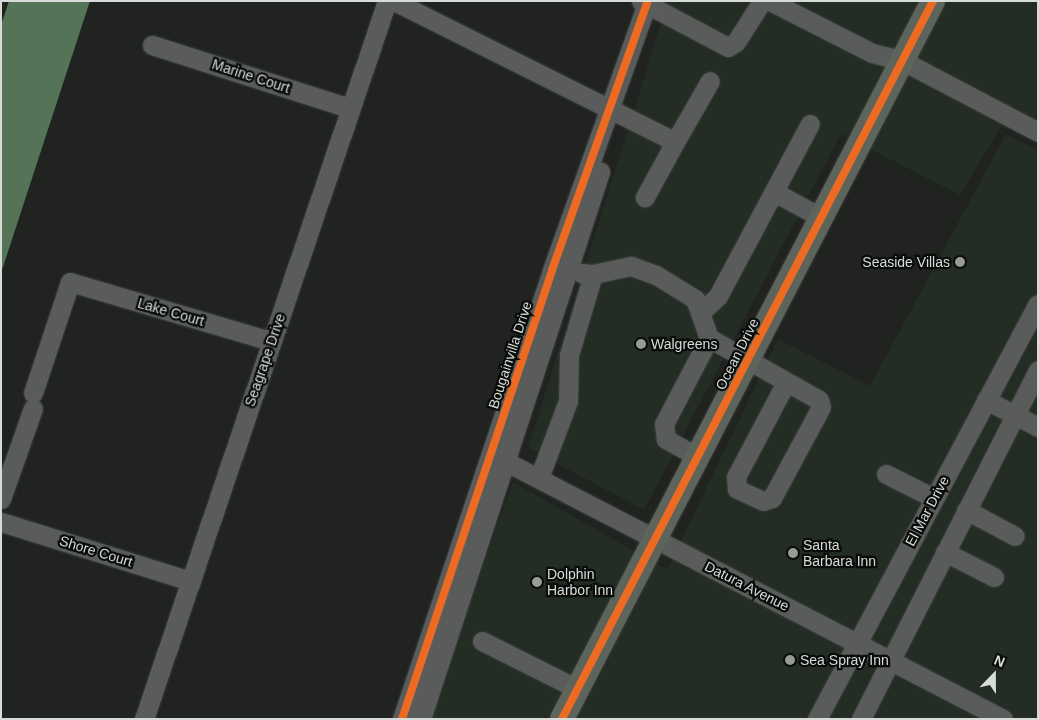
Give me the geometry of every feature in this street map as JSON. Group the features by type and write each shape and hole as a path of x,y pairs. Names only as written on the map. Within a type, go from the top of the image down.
{"main road":[{"name":"Ocean Drive","path":"562,719 933,1"}],"street":[{"name":"Seagrape Drive","path":"144,719 387,1"},
{"path":"394,1 610,116 675,142"},
{"path":"645,2 728,47 736,42 762,1"},
{"path":"770,1 872,53 903,61 1038,132"},
{"name":"Bougainvilla Drive","path":"421,719 499,458 645,2"},
{"name":"Marine Court","path":"152,45 350,108"},
{"path":"646,197 710,81"},
{"path":"702,311 718,296 810,124"},
{"path":"774,192 822,218"},
{"path":"559,272 593,274 642,268 695,298 702,311 709,338 663,431 666,439 698,457"},
{"path":"539,478 568,401 569,354 593,274"},
{"name":"Lake Court","path":"1,499 70,282 272,341"},
{"name":"El Mar Drive","path":"817,719 1038,304"},
{"path":"709,338 747,362 786,382 819,400 821,407 772,498 764,502 737,489 736,477 786,382"},
{"path":"861,719 1038,370"},
{"path":"986,400 1038,427"},
{"name":"Bougainvilla Drive","path":"402,719 499,458"},
{"name":"Datura Avenue","path":"499,458 1003,719"},
{"path":"886,474 934,498"},
{"path":"966,510 1015,536"},
{"name":"Shore Court","path":"1,522 190,581"},
{"path":"945,552 994,578"},
{"path":"482,641 578,689"}],"shaded area":[{"path":"9,1 90,1 1,273 1,25"},
{"path":"668,1 1038,1 1038,122 1012,108 960,195 841,134 644,510 528,448"},
{"path":"1006,134 1038,151 1038,719 428,719 513,482 667,570 778,339 870,386"}],"cycle path":[{"path":"402,719 552,270 648,1"},
{"path":"562,719 933,1"}],"place":[{"name":"Seaside Villas","path":"960,262"},
{"name":"Walgreens","path":"641,344"},
{"name":"Santa Barbara Inn","path":"793,553"},
{"name":"Dolphin Harbor Inn","path":"537,582"},
{"name":"Sea Spray Inn","path":"790,660"}]}
